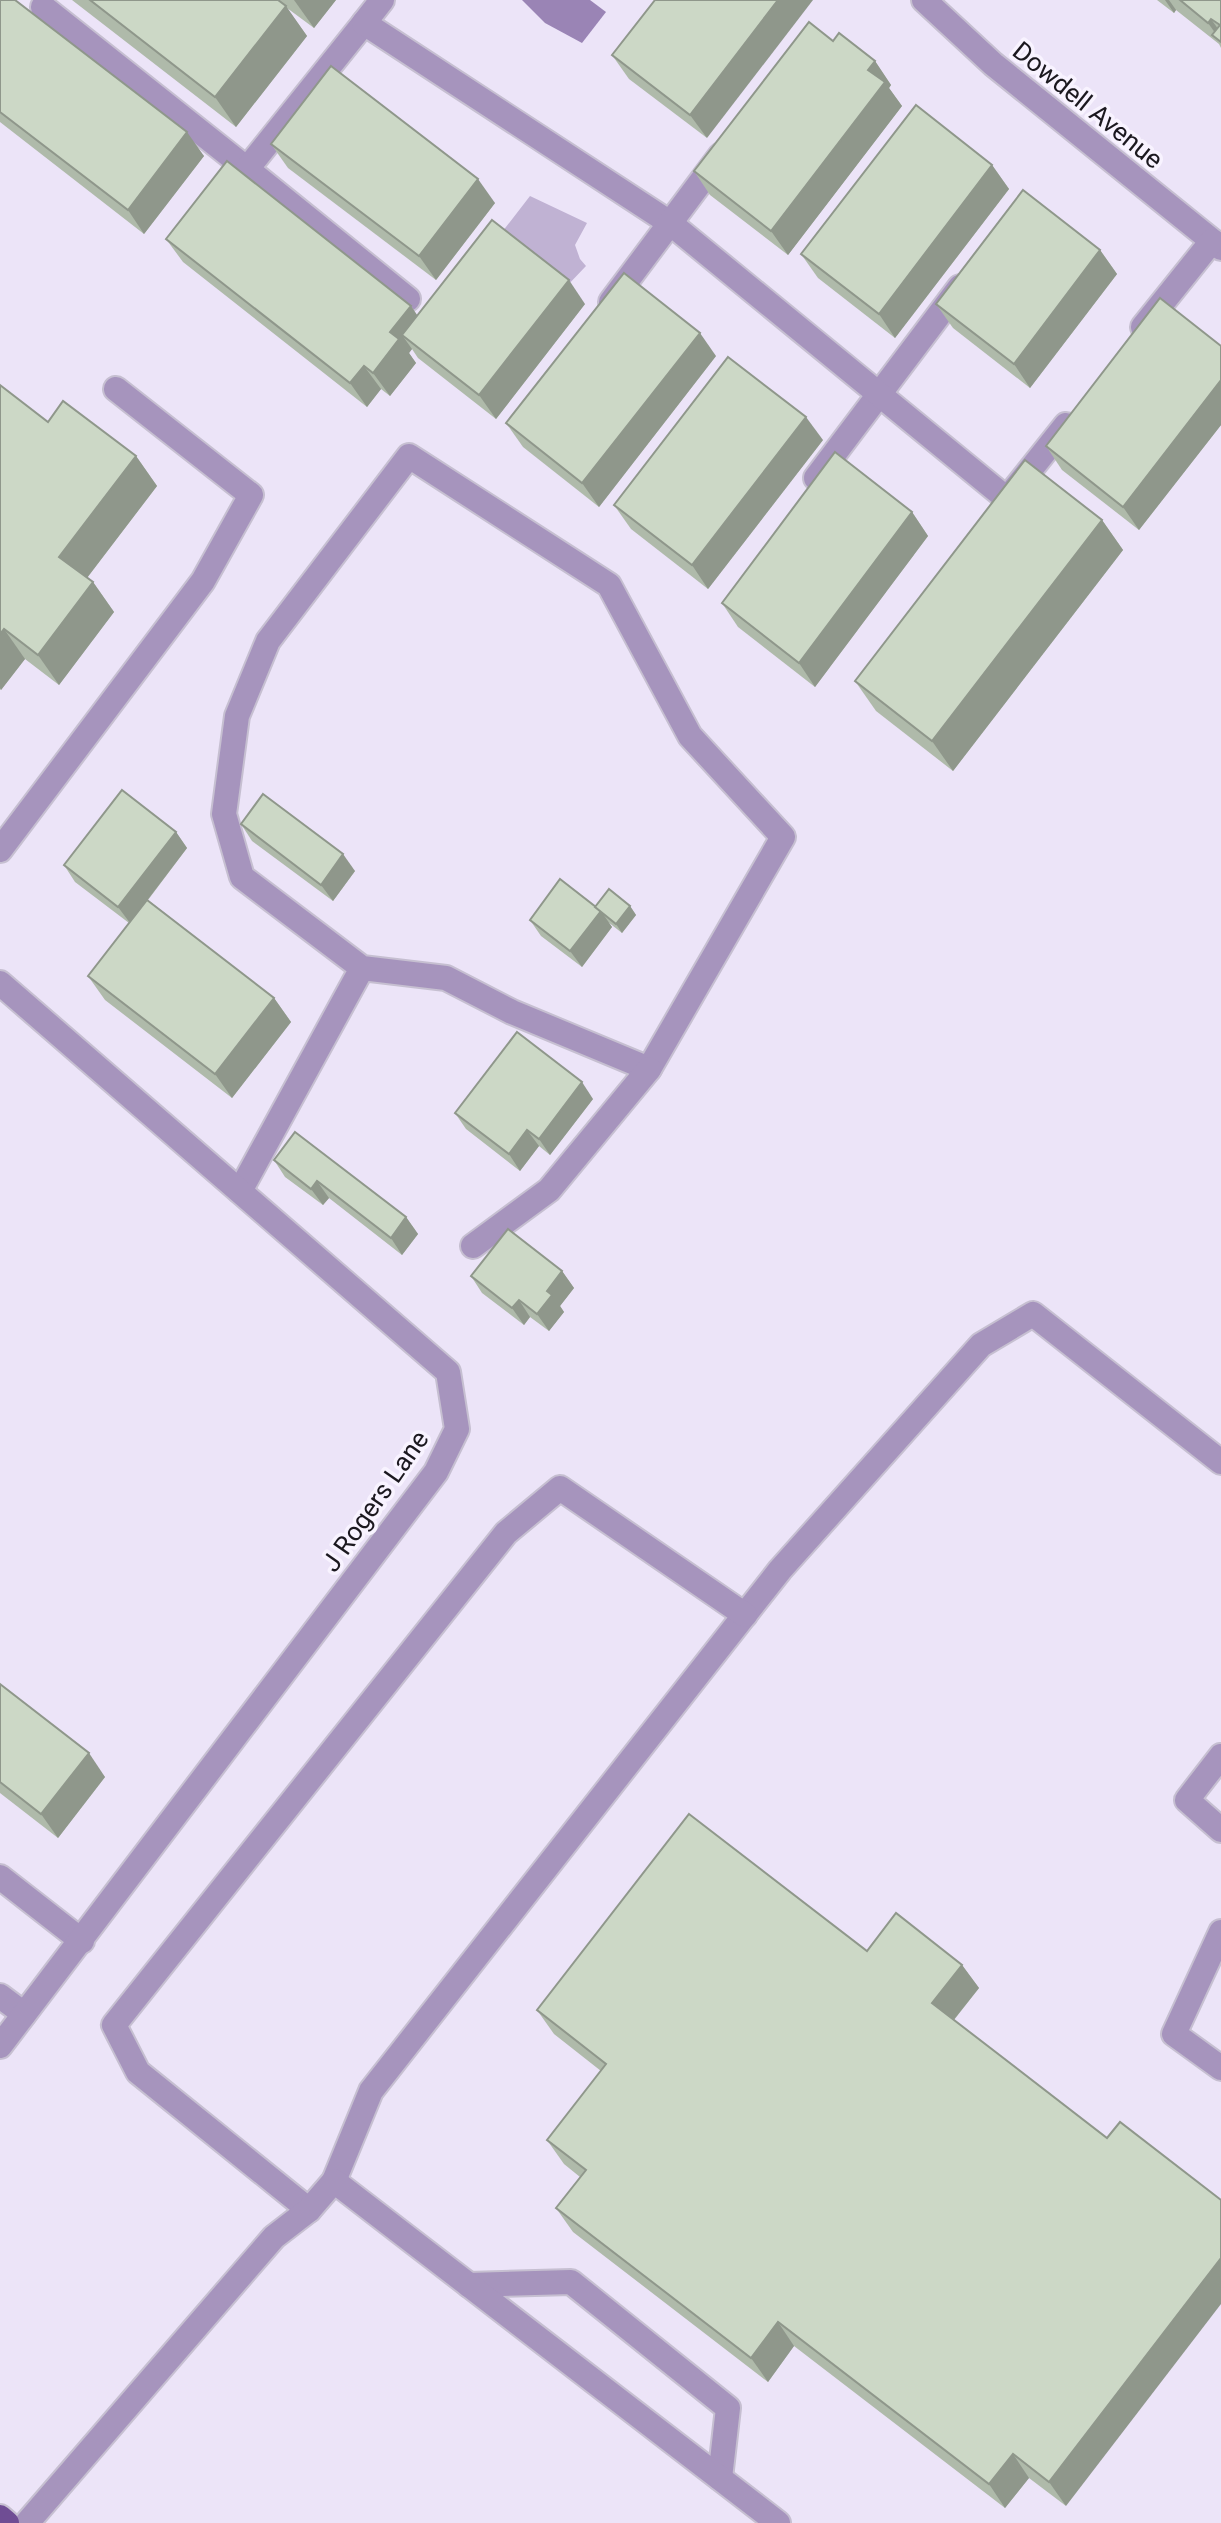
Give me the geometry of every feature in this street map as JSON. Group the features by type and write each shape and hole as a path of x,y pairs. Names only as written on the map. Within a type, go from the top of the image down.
{"main road":[{"path":"0,2517 7,2523"}],"street":[{"path":"247,169 382,0"},
{"name":"Dowdell Avenue","path":"924,0 993,64 1216,244"},
{"path":"43,7 408,299"},
{"path":"364,23 670,223 879,393 1002,505 1084,402"},
{"path":"594,324 736,135"},
{"path":"1132,341 1216,244"},
{"path":"798,502 974,268"},
{"path":"0,850 9,819 203,581 251,495 116,389"},
{"path":"473,1246 549,1190 649,1069 783,837 690,736 609,585 409,456 268,641 237,716 224,814 242,877 362,968 446,978 512,1012 649,1069"},
{"path":"240,1191 362,968"},
{"name":"J Rogers Lane","path":"0,983 448,1372 457,1429 436,1472 0,2046"},
{"path":"27,2523 274,2237 309,2210 334,2181 371,2091 780,1570 981,1345 1033,1314 1221,1462"},
{"path":"309,2210 138,2072 114,2025 506,1533 560,1488 745,1615"},
{"path":"1221,1756 1187,1800 1221,1830"},
{"path":"0,1877 82,1941"},
{"path":"1221,1932 1174,2034 1221,2068"},
{"path":"0,1996 24,2014"},
{"path":"334,2181 778,2523"},
{"path":"469,2285 571,2282 728,2408 720,2478"}],"shaded area":[{"path":"522,0 590,0 606,12 582,43 545,23"},
{"path":"530,196 587,223 575,245 586,266 565,288 499,236"}],"building":[{"path":"0,0 15,0 187,132 128,210 0,112"},
{"path":"90,0 278,0 286,6 215,97"},
{"path":"655,0 778,0 690,115 612,55"},
{"path":"1180,0 1221,0 1221,42 1212,35 1220,25 1211,19 1208,23"},
{"path":"809,22 833,41 839,33 875,61 868,70 885,82 771,231 694,171"},
{"path":"331,66 478,179 419,256 271,144"},
{"path":"916,105 992,165 879,314 801,254"},
{"path":"227,161 411,306 390,332 399,339 373,373 364,366 350,383 166,239"},
{"path":"1023,190 1100,250 1014,364 936,304"},
{"path":"492,220 569,280 479,395 402,335"},
{"path":"624,273 700,333 582,483 506,423"},
{"path":"1160,298 1221,346 1221,380 1123,507 1046,446"},
{"path":"728,357 806,417 692,565 614,505"},
{"path":"0,385 48,422 63,401 136,456 59,557 93,582 38,655 4,629 0,634"},
{"path":"835,452 912,512 799,663 722,603"},
{"path":"1025,460 1102,520 932,741 855,681"},
{"path":"122,790 176,832 118,907 64,865"},
{"path":"263,794 343,854 321,885 241,824"},
{"path":"560,879 601,911 570,951 530,920"},
{"path":"609,889 630,906 616,924 595,907"},
{"path":"147,900 274,998 215,1074 88,976"},
{"path":"517,1032 582,1082 539,1139 527,1130 509,1154 455,1113"},
{"path":"295,1132 406,1217 391,1238 317,1181 311,1189 274,1160"},
{"path":"508,1229 562,1271 547,1291 552,1295 537,1314 519,1300 512,1308 471,1276"},
{"path":"0,1684 89,1753 41,1814 0,1782"},
{"path":"689,1814 867,1951 896,1913 962,1965 932,2003 1107,2138 1120,2122 1221,2200 1221,2258 1049,2482 1013,2454 989,2484 778,2322 751,2358 556,2208 586,2170 547,2140 606,2064 537,2010"}]}
